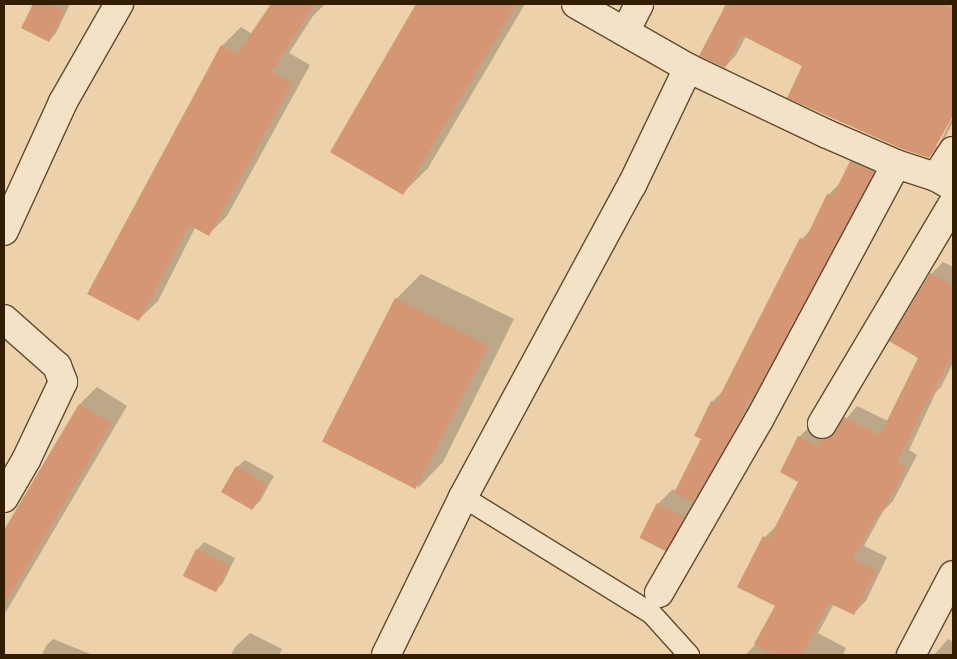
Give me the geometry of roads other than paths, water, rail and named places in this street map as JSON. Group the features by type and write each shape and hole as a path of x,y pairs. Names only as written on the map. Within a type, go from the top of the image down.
{"street":[{"path":"4,231 63,102 119,4"},
{"path":"576,4 688,68 896,164 945,182 953,151"},
{"path":"625,32 640,4"},
{"path":"386,655 463,497 632,185 688,68"},
{"path":"659,593 759,420 896,164"},
{"path":"822,424 953,204"},
{"path":"4,319 57,366 63,382 26,460 4,498"},
{"path":"911,655 953,575"}],"lane":[{"path":"463,497 651,613 689,655"}]}
